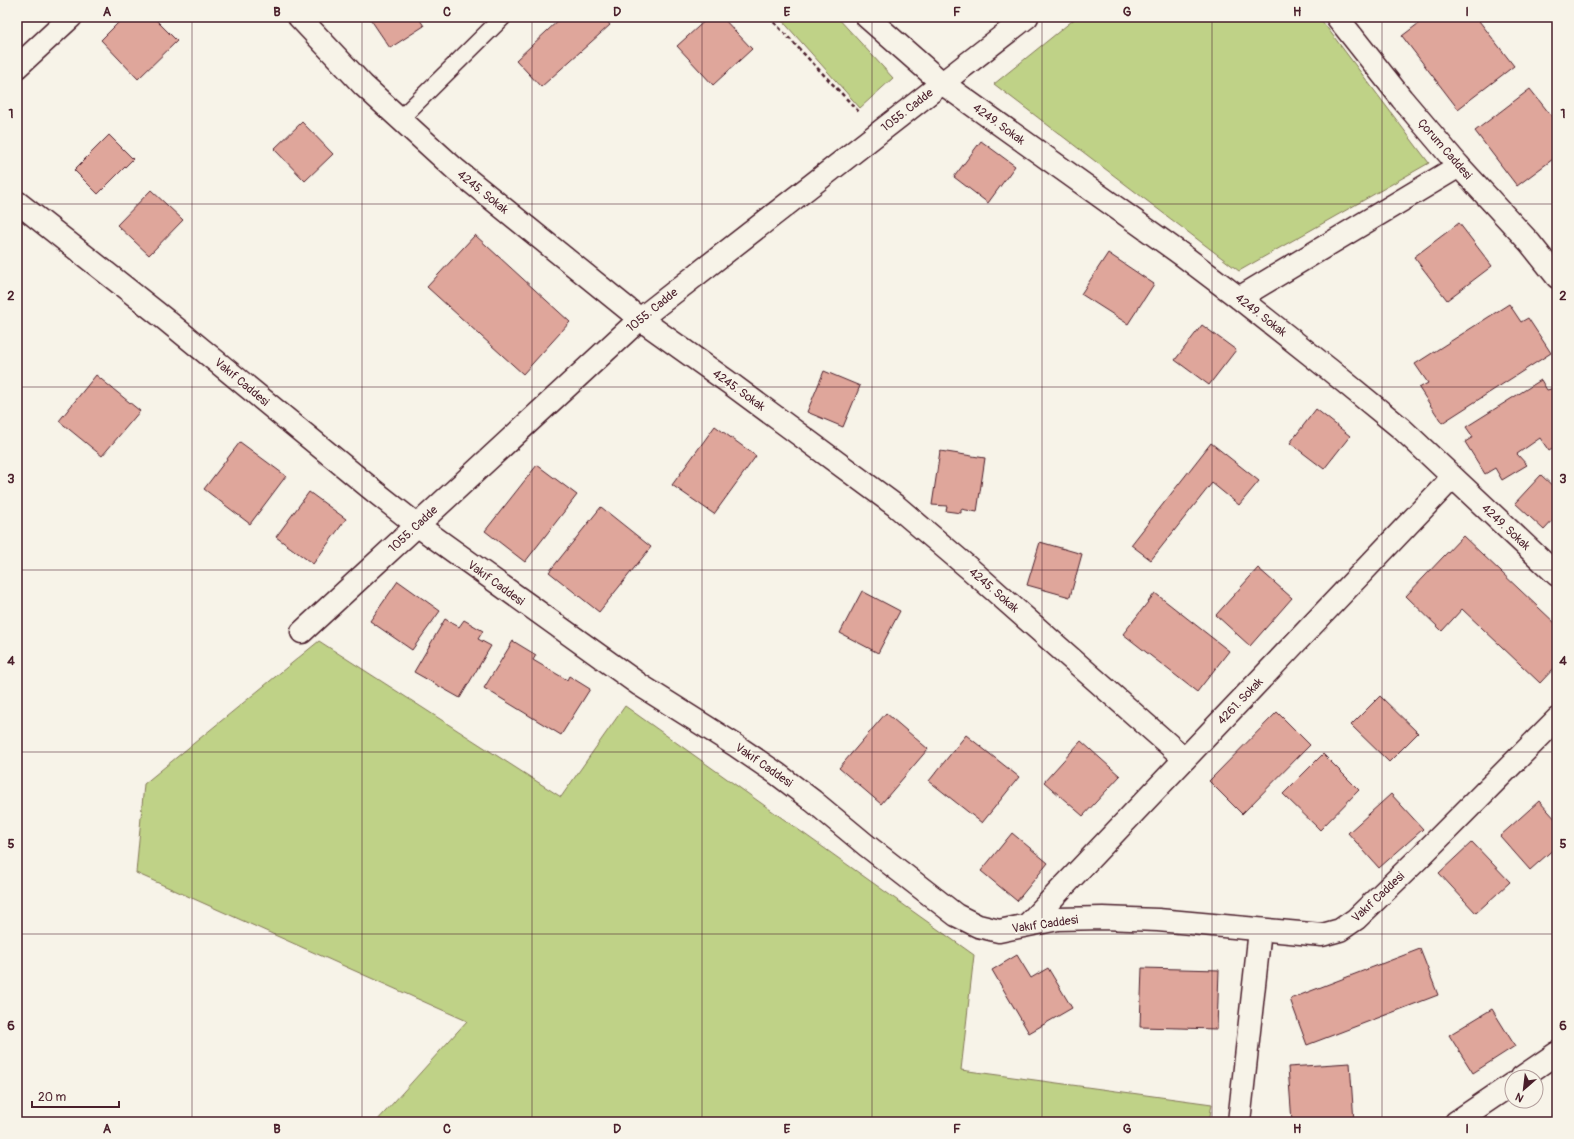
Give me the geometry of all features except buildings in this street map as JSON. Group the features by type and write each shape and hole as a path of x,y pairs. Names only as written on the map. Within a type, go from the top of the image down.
{"street":[{"path":"17,67 71,17"},
{"name":"4245. Sokak","path":"299,17 363,85 455,170 640,319 896,506 970,569 1185,759"},
{"name":"4249. Sokak","path":"867,17 942,83 1175,250 1239,298 1402,429 1557,575"},
{"name":"1055. Cadde","path":"302,632 640,319 1027,17"},
{"name":"Çorum Caddesi","path":"1337,17 1402,99 1459,166 1556,273"},
{"path":"1239,298 1459,166"},
{"name":"Vakıf Caddesi","path":"17,202 166,320 417,525 640,685 735,745 776,773 956,915 978,926 999,930 1058,919 1103,918 1158,920 1322,935 1340,930 1356,920 1557,719"},
{"name":"4261. Sokak","path":"1027,925 1453,477"},
{"path":"1239,1122 1260,930"},
{"path":"1534,1069 1557,1053"},
{"path":"1456,1122 1504,1089"}],"lane":[{"path":"400,119 503,17"}],"path":[{"path":"769,17 878,132"}],"green space":[{"path":"779,17 837,17 893,78 860,108"},
{"path":"1077,17 1319,17 1429,163 1239,271 994,84"},
{"path":"319,641 561,797 625,706 974,955 961,1070 1212,1104 1209,1122 376,1122 467,1021 136,873 144,784"}]}
